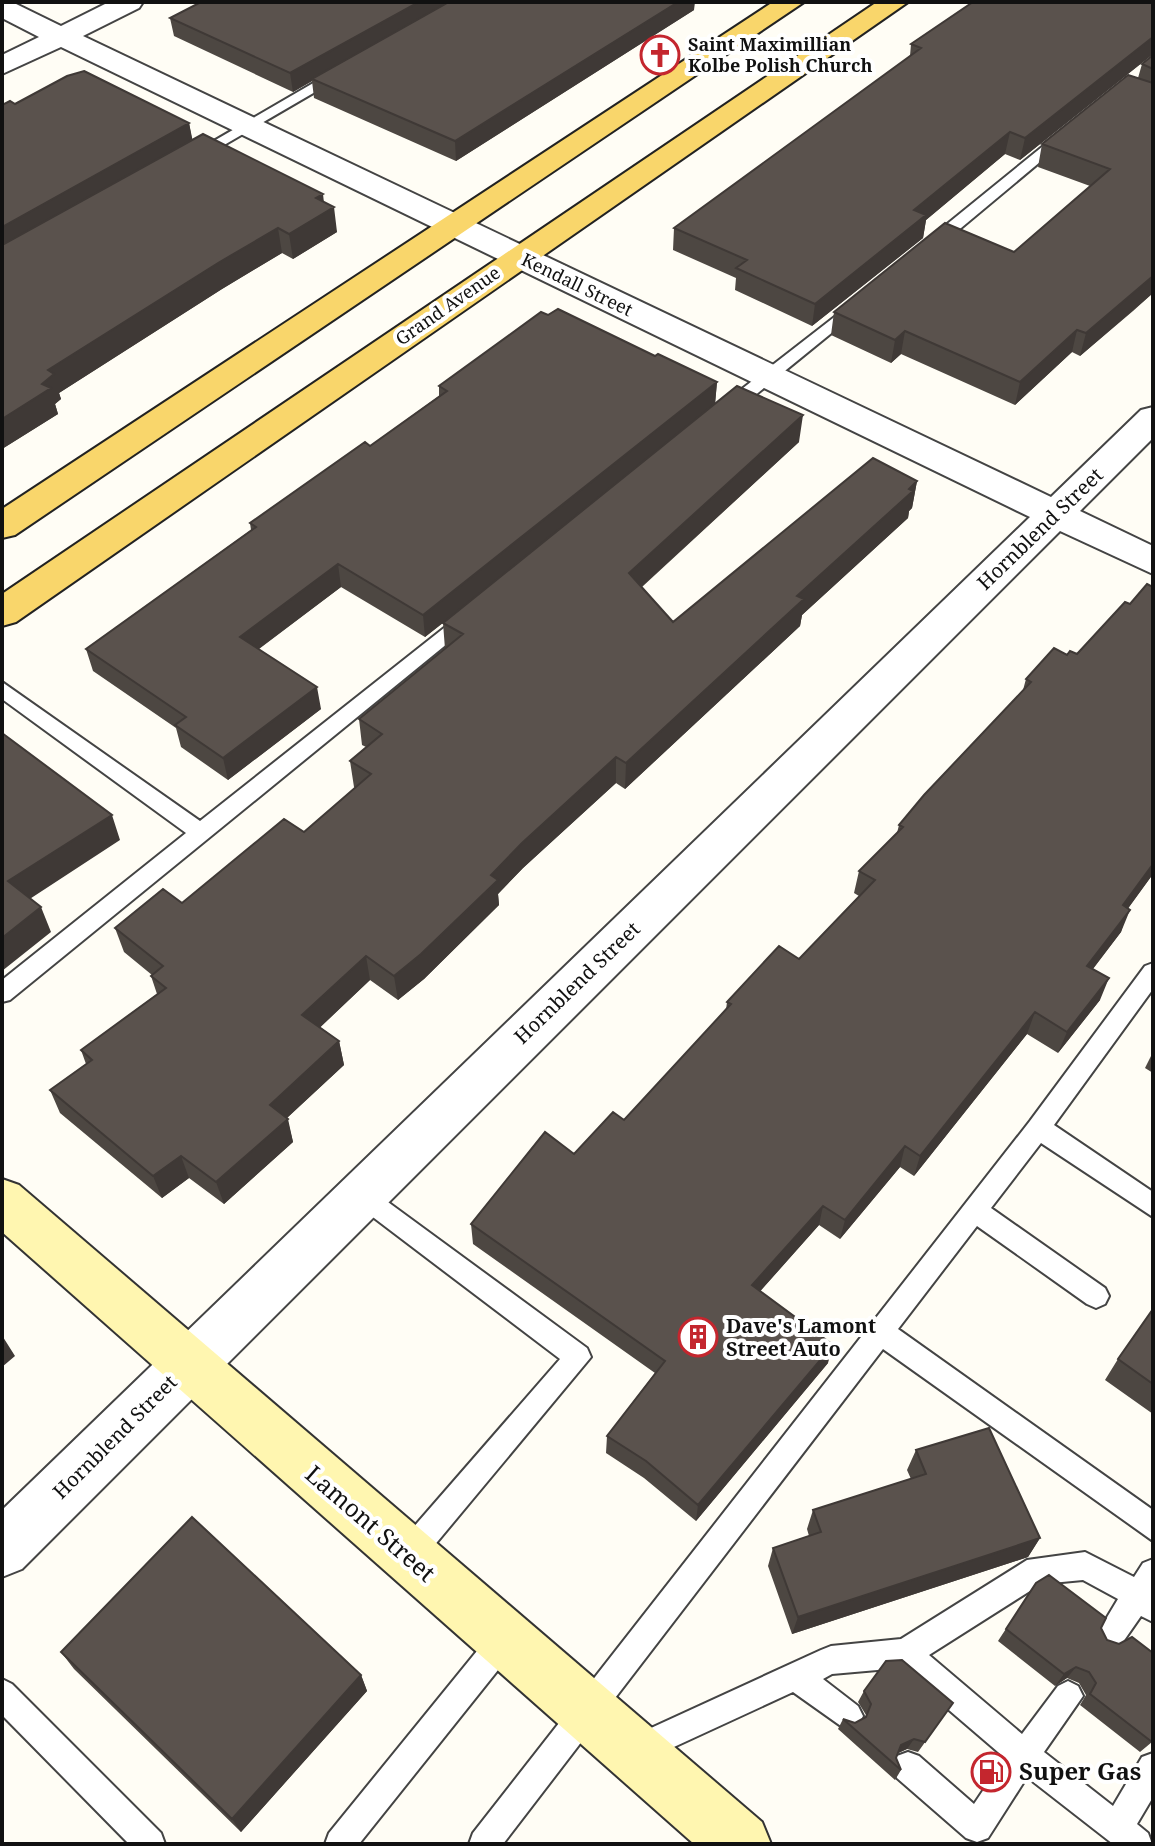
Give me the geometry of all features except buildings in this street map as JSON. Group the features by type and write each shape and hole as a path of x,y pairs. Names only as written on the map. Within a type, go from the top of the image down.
{"main road":[{"path":"2,526 791,2"},
{"name":"Grand Avenue","path":"2,613 518,256 895,2"}],"street":[{"path":"2,66 130,2"},
{"name":"Kendall Street","path":"2,8 1153,561"},
{"name":"Hornblend Street","path":"2,1549 1153,418"},
{"name":"Lamont Street","path":"2,1201 740,1844"}],"lane":[{"path":"179,165 352,67"},
{"path":"921,253 1074,127"},
{"path":"705,427 874,291"},
{"path":"2,993 482,605"},
{"path":"2,689 199,831"},
{"path":"484,1844 1038,1128 1153,972"},
{"path":"1038,1128 1153,1206"},
{"path":"362,1194 578,1357 407,1556"},
{"path":"974,1210 1096,1296"},
{"path":"880,1332 1153,1527"},
{"path":"633,1751 831,1660 905,1653 1037,1570 1085,1566 1148,1592 1108,1639"},
{"path":"340,1844 504,1640"},
{"path":"905,1653 1024,1755 1127,1836 1153,1768"},
{"path":"797,1677 848,1716"},
{"path":"2,1694 150,1844"},
{"path":"908,1767 972,1836 1024,1755 1068,1696"}],"place":[{"name":"Saint Maximillian Kolbe Polish Church","path":"660,55"},
{"name":"Dave's Lamont Street Auto","path":"698,1337"},
{"name":"Super Gas","path":"991,1772"}]}
